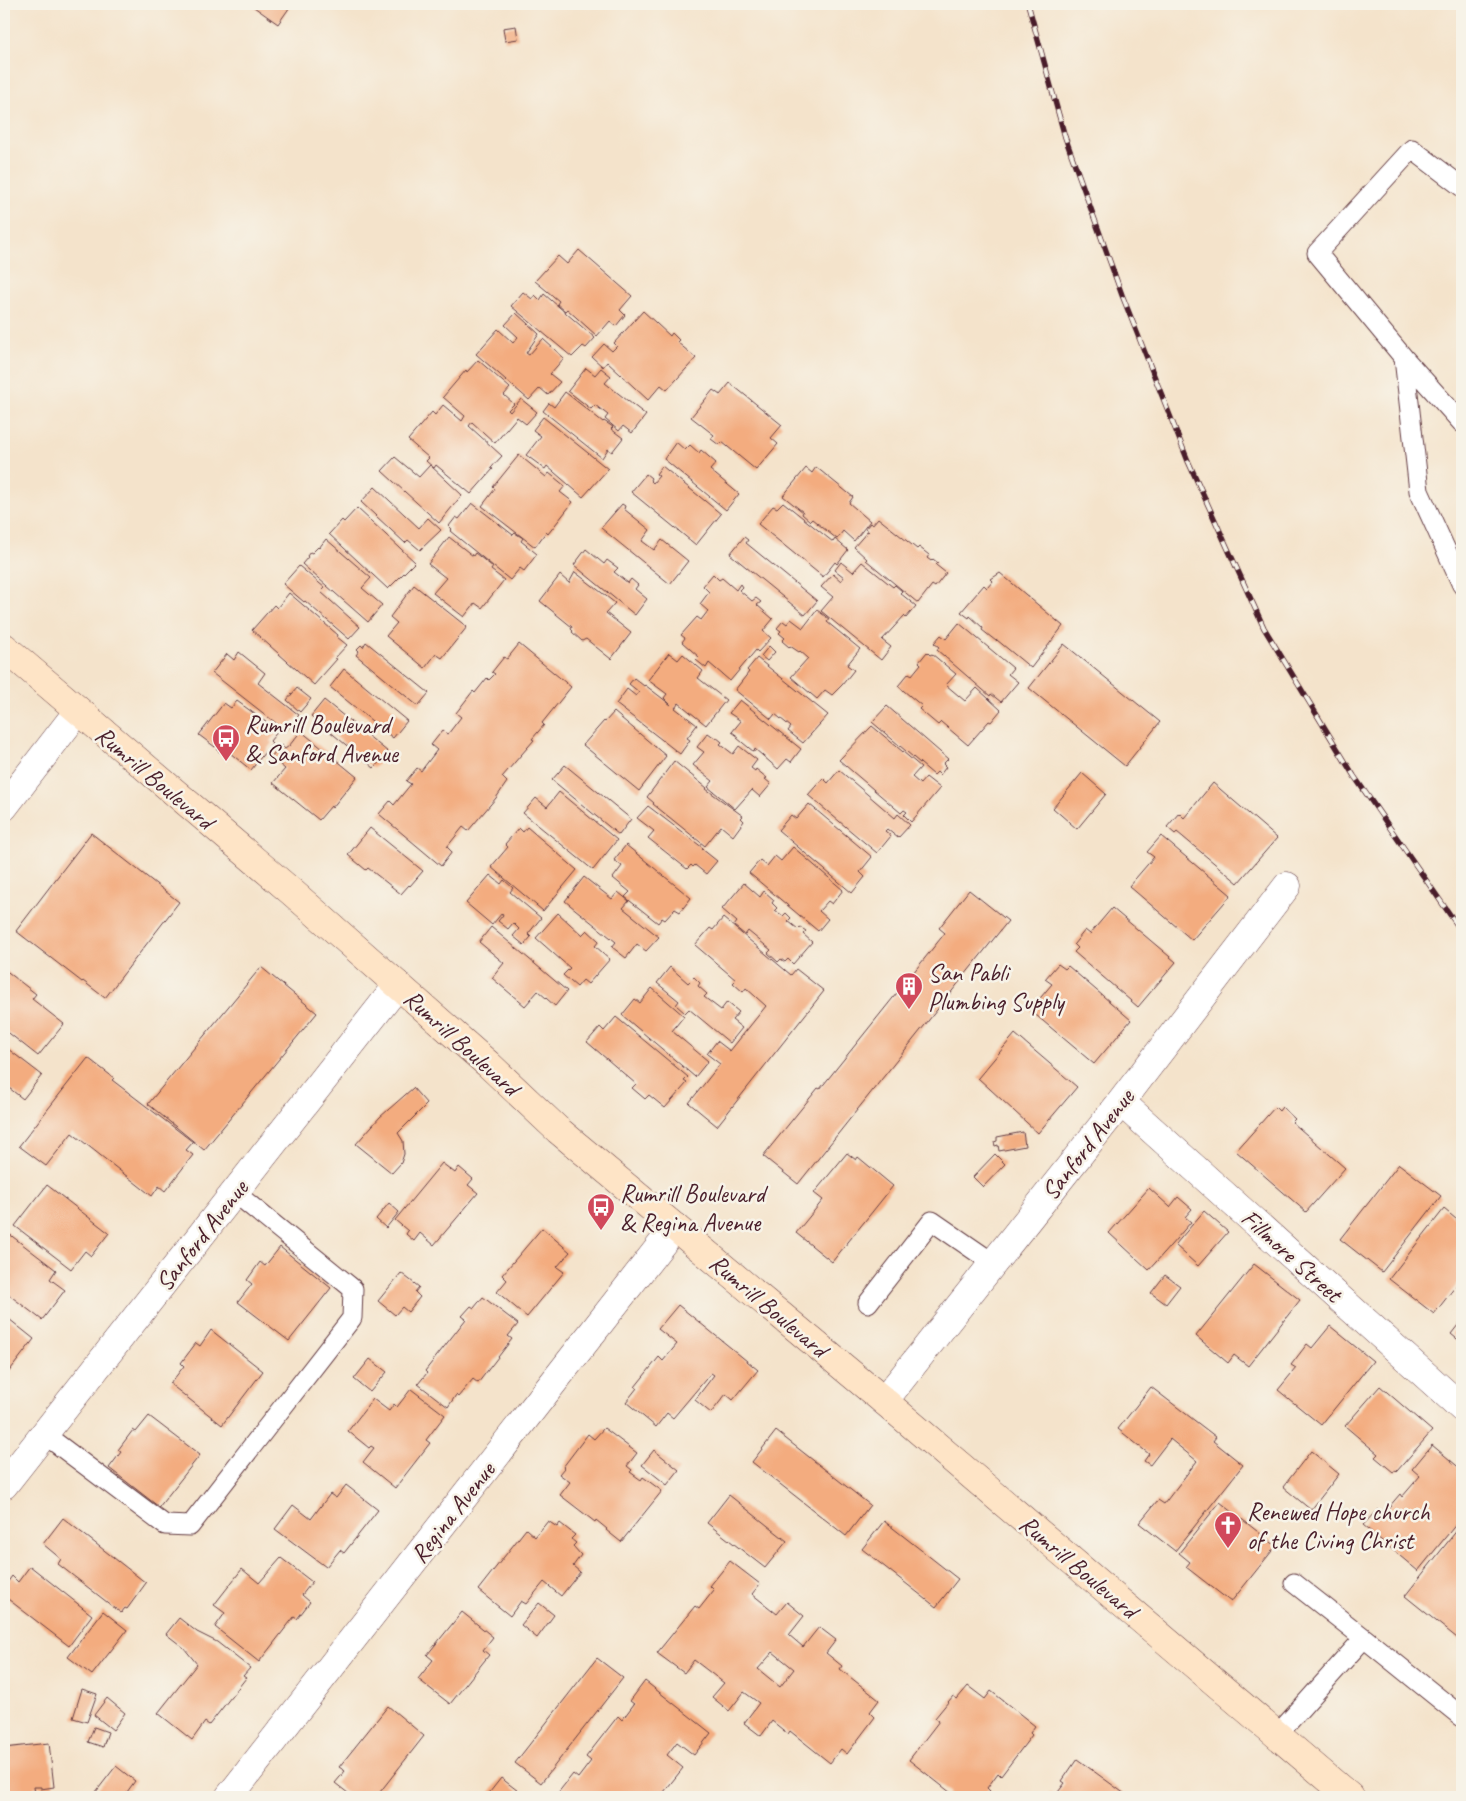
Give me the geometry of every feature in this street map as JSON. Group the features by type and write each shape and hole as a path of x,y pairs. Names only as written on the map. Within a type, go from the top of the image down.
{"main road":[{"name":"Rumrill Boulevard","path":"4,647 293,893 488,1064 558,1130 884,1400 1350,1797"}],"street":[{"path":"4,808 78,711"},
{"name":"Sanford Avenue","path":"884,1400 1121,1102 1287,886"},
{"name":"Sanford Avenue","path":"4,1485 398,985"},
{"name":"Fillmore Street","path":"1121,1102 1462,1408"},
{"name":"Regina Avenue","path":"229,1797 675,1227"}],"lane":[{"path":"1462,187 1412,149 1317,253 1404,358 1462,423"},
{"path":"1404,358 1419,490 1462,585"},
{"path":"44,1434 165,1525 190,1526 352,1318 353,1289 234,1192"},
{"path":"868,1303 932,1221 993,1264"},
{"path":"1294,1583 1462,1717"},
{"path":"1277,1735 1364,1638"}],"building":[{"path":"256,4 292,4 278,24 254,7"},
{"path":"516,26 518,39 505,41 503,28"},
{"path":"579,250 632,296 620,310 625,315 616,326 610,321 597,336 567,309 565,311 557,304 559,301 535,281 558,256 567,264"},
{"path":"523,292 532,299 535,295 540,300 544,294 595,338 586,348 583,346 572,357 511,306"},
{"path":"643,311 670,336 672,333 679,340 677,342 696,358 667,390 661,385 648,400 607,362 603,367 592,357 604,344 612,351 617,346 614,343"},
{"path":"516,313 539,334 526,353 529,355 543,339 564,358 550,374 560,382 548,395 540,388 529,400 476,354 498,329 513,343 518,337 505,325"},
{"path":"478,360 510,388 504,395 514,404 508,410 510,412 521,399 537,412 526,424 517,417 495,443 472,422 469,426 502,456 471,494 436,465 434,468 426,461 429,458 408,440 432,412 435,415 443,405 462,421 465,416 443,397 466,370 467,372"},
{"path":"586,368 595,375 601,368 611,376 605,383 646,415 632,433 623,426 619,431 605,419 608,415 595,405 591,409 568,391"},
{"path":"730,383 782,425 771,438 778,444 756,470 722,442 719,445 711,439 714,435 691,417 713,390 720,395"},
{"path":"565,392 603,422 613,427 611,429 623,438 612,452 608,449 602,458 543,411 549,403 554,407"},
{"path":"543,417 608,469 583,497 547,466 545,469 526,455 541,436 533,430"},
{"path":"676,442 685,450 690,445 699,453 701,450 716,463 710,470 739,494 726,510 664,459"},
{"path":"519,455 546,477 549,473 565,486 560,492 573,502 548,534 546,532 535,547 482,506 495,489 493,487"},
{"path":"395,457 419,477 430,465 462,495 439,523 382,471"},
{"path":"662,466 721,514 696,545 631,492 646,474 653,483 659,476 656,474"},
{"path":"816,467 853,497 849,503 870,521 854,541 843,531 837,539 812,519 810,521 802,514 803,512 783,496 806,468 812,473"},
{"path":"375,487 419,528 428,518 441,530 420,550 408,540 405,543 361,502"},
{"path":"783,502 833,542 835,539 848,550 823,577 758,524 773,506 777,508"},
{"path":"472,503 513,535 515,533 523,538 521,541 537,554 524,571 520,568 510,580 450,531 452,529 449,526 456,517 459,519"},
{"path":"622,504 625,506 624,509 650,530 642,541 654,550 662,540 688,561 670,584 601,528"},
{"path":"357,508 415,562 388,589 329,534"},
{"path":"878,518 917,549 919,547 929,555 927,558 931,561 933,559 938,563 936,565 946,573 935,587 932,585 918,603 866,560 854,547 868,531 865,529"},
{"path":"449,537 473,556 475,553 493,567 491,570 504,580 482,608 475,603 464,617 433,593 446,578 428,564"},
{"path":"744,537 748,540 746,543 817,601 805,615 730,554"},
{"path":"326,539 371,578 362,588 382,605 368,622 302,564 310,552 312,553 319,548"},
{"path":"586,549 604,564 607,560 618,568 614,572 628,583 631,579 638,585 635,589 647,599 635,615 574,565"},
{"path":"841,562 853,572 862,562 893,587 895,585 902,591 900,593 916,606 882,640 891,647 881,660 821,611 833,597 821,587 833,574 841,581 844,577 835,570"},
{"path":"299,566 325,588 321,592 360,627 349,639 283,584"},
{"path":"575,572 615,603 606,613 631,633 611,659 586,639 582,641 572,632 572,627 540,601 560,575 569,583"},
{"path":"1000,573 1063,626 1031,668 982,630 983,628 970,616 969,618 961,612 984,585 987,588 993,581 991,579"},
{"path":"713,574 719,580 722,578 736,590 740,584 742,587 739,590 752,601 756,598 761,602 757,605 773,619 763,631 771,638 758,652 756,650 730,681 709,663 706,668 696,660 699,657 682,642 685,638 681,635 697,617 701,620 708,611 700,604 709,592 703,586"},
{"path":"414,585 467,627 442,658 436,654 425,668 386,636 397,623 390,617"},
{"path":"289,593 347,645 314,685 252,630 274,605 277,608"},
{"path":"817,610 829,619 827,622 860,649 847,665 854,670 842,685 832,695 825,690 817,699 791,677 808,658 782,641 785,638 779,633 781,631 777,628 783,621 787,624 791,619 803,628"},
{"path":"959,623 1013,668 1008,674 1018,682 1001,702 991,694 990,696 937,650 939,647 934,643 941,635 946,639"},
{"path":"366,642 429,693 418,706 356,655 359,651 357,649 361,645 363,647"},
{"path":"519,644 571,687 542,723 544,725 532,739 534,740 502,777 507,782 496,798 468,831 463,827 447,847 452,852 441,866 379,814 390,801 394,805 411,784 406,781 417,768 421,771 437,750 431,745 443,730 448,734 461,717 456,713 473,691 475,693 487,678 489,680 495,674 492,672 504,657 507,659"},
{"path":"1064,644 1160,722 1125,766 1029,688"},
{"path":"769,646 775,652 767,661 761,656"},
{"path":"239,652 265,673 258,683 299,715 286,731 212,673 227,654 234,660"},
{"path":"927,652 956,674 946,685 965,701 977,688 1001,710 968,745 941,722 938,725 919,709 922,706 898,686 909,673 912,675 921,664 919,662"},
{"path":"669,653 678,660 683,654 703,671 698,678 726,700 706,725 679,703 675,708 697,725 687,738 690,740 680,754 616,704 627,689 636,696 639,692 629,684 634,678 671,705 664,698 667,694 648,680"},
{"path":"757,658 828,715 803,743 788,731 791,727 775,714 771,719 735,690"},
{"path":"344,669 407,721 393,738 330,687"},
{"path":"297,688 311,699 300,712 287,700"},
{"path":"324,700 388,752 374,768 311,716"},
{"path":"740,700 801,749 791,762 787,759 778,769 755,749 754,752 732,732 741,721 729,713"},
{"path":"237,701 278,731 270,741 272,743 251,770 230,753 227,757 217,750 221,746 218,744 215,747 199,735 224,703 231,708"},
{"path":"887,706 948,759 943,764 946,767 940,775 937,772 934,775 872,722"},
{"path":"614,712 666,756 639,791 583,745"},
{"path":"872,726 921,767 912,777 920,784 926,777 940,788 911,822 904,815 907,812 904,810 901,813 839,760"},
{"path":"301,731 357,777 332,808 331,806 319,820 273,783 285,769 271,757 281,745 285,749 289,746"},
{"path":"708,733 722,742 720,744 733,754 739,746 757,760 751,768 755,771 756,769 771,784 760,797 752,790 735,809 708,787 713,781 693,765 704,752 697,747"},
{"path":"674,761 706,789 743,816 741,818 744,821 733,836 721,826 705,846 647,797"},
{"path":"565,765 631,819 619,835 552,780"},
{"path":"839,770 895,818 898,814 910,825 898,838 887,829 885,831 891,836 877,853 808,795 823,778 828,783"},
{"path":"1082,773 1106,794 1077,829 1053,808"},
{"path":"1213,783 1277,838 1238,883 1177,832 1175,834 1167,827 1179,813 1184,818"},
{"path":"559,792 617,840 593,870 523,813 536,798 547,807"},
{"path":"809,804 872,857 860,872 865,877 852,893 778,830 791,815 796,819"},
{"path":"648,806 717,861 706,874 695,865 693,867 691,865 687,869 648,838 654,831 637,818"},
{"path":"527,827 577,870 543,911 491,867 508,847 505,844 519,828 523,832"},
{"path":"370,828 423,871 401,894 348,855"},
{"path":"91,833 179,902 105,998 16,931"},
{"path":"1161,836 1231,895 1192,940 1129,886 1154,857 1147,852"},
{"path":"626,845 691,898 680,912 675,909 665,920 662,918 658,923 625,897 630,892 613,878 622,866 614,860"},
{"path":"793,847 843,890 832,904 828,901 819,911 828,919 818,931 749,873 760,860 767,866 775,856 781,861"},
{"path":"490,875 501,884 504,880 513,888 510,892 541,918 528,934 531,937 524,945 513,936 519,929 513,923 508,929 498,921 503,915 502,913 492,925 466,903"},
{"path":"584,877 612,899 618,892 629,901 623,908 659,937 646,951 637,944 626,958 612,947 616,942 565,901"},
{"path":"744,883 760,897 764,891 774,900 772,903 777,908 775,910 783,916 786,913 791,918 788,921 798,929 800,927 806,931 803,934 812,942 793,964 788,959 785,962 781,959 778,962 768,953 771,950 748,931 745,935 734,926 737,922 722,909"},
{"name":"San Pabli Plumbing Supply","path":"969,890 1008,921 798,1184 763,1156 818,1088 820,1089 945,933 939,928"},
{"path":"1112,908 1176,962 1138,1007 1074,952 1078,948 1074,944 1085,930 1090,934"},
{"path":"558,913 582,935 587,930 599,941 595,946 610,959 588,984 583,980 577,987 563,975 570,968 536,938"},
{"path":"723,918 791,975 796,969 824,991 717,1126 689,1103 720,1064 707,1054 717,1041 730,1051 766,1006 746,988 743,992 733,983 736,980 695,945 710,928 713,930"},
{"path":"491,927 567,991 555,1006 538,991 525,1006 492,978 504,963 479,942"},
{"path":"1058,964 1065,969 1068,966 1131,1020 1094,1064 1030,1010 1052,984 1045,979"},
{"path":"261,967 317,1013 204,1150 148,1104"},
{"path":"670,967 688,983 694,977 700,983 698,986 707,994 704,997 721,1010 727,1002 739,1012 732,1020 742,1028 730,1043 689,1009 685,1013 676,1005 679,1001 657,983"},
{"path":"4,969 36,994 32,999 64,1024 38,1056 4,1031"},
{"path":"652,988 684,1016 672,1031 708,1061 695,1077 622,1015 635,999 640,1003"},
{"path":"616,1017 688,1077 684,1081 687,1083 665,1108 649,1095 645,1099 632,1088 636,1084 587,1042 600,1027 604,1031"},
{"path":"1015,1034 1077,1087 1038,1133 978,1078"},
{"path":"8,1049 42,1075 23,1099 4,1084 4,1053"},
{"path":"88,1058 114,1078 112,1080 193,1142 186,1150 193,1155 165,1191 159,1186 152,1196 72,1133 46,1166 19,1146"},
{"path":"413,1088 427,1104 398,1133 403,1141 404,1154 401,1163 392,1173 356,1144 380,1117"},
{"path":"1275,1107 1279,1111 1282,1107 1295,1119 1292,1122 1345,1168 1306,1212 1236,1151"},
{"path":"1023,1132 1025,1146 999,1151 998,1145 995,1146 994,1142 997,1141 997,1137"},
{"path":"847,1153 856,1160 858,1157 893,1186 832,1262 796,1233 823,1200 814,1193"},
{"path":"995,1154 1005,1164 983,1187 973,1177"},
{"path":"442,1163 455,1173 459,1167 473,1179 468,1185 478,1193 434,1245 420,1233 414,1241 406,1234 408,1231 395,1220"},
{"path":"1399,1164 1441,1196 1382,1272 1340,1239"},
{"path":"47,1185 109,1233 91,1256 85,1251 71,1269 15,1226"},
{"path":"1149,1188 1170,1207 1178,1197 1192,1209 1185,1217 1191,1222 1149,1270 1109,1233"},
{"path":"389,1203 399,1212 386,1228 376,1219"},
{"path":"1444,1209 1462,1224 1462,1278 1434,1314 1389,1279"},
{"path":"1204,1211 1228,1232 1198,1266 1175,1245"},
{"path":"542,1228 570,1252 557,1267 564,1272 527,1317 497,1292 507,1280 502,1275"},
{"path":"4,1230 56,1270 50,1279 65,1290 42,1320 4,1291"},
{"path":"280,1247 331,1288 289,1341 238,1302 252,1284 247,1280 260,1262 265,1266"},
{"path":"1254,1264 1300,1300 1248,1366 1234,1355 1228,1363 1196,1336"},
{"path":"401,1273 419,1287 415,1292 420,1297 408,1312 402,1307 395,1315 378,1301"},
{"path":"1165,1275 1180,1286 1166,1304 1151,1293"},
{"path":"483,1297 518,1324 508,1336 512,1339 478,1383 473,1379 458,1397 456,1395 448,1407 418,1384 427,1373 425,1371 466,1319 462,1316 471,1306 474,1308"},
{"path":"678,1305 758,1370 733,1400 726,1394 711,1413 695,1400 714,1375 711,1373 673,1418 667,1413 656,1427 626,1402 637,1388 635,1387 659,1357 663,1361 677,1344 658,1329"},
{"path":"4,1315 34,1339 4,1378"},
{"path":"1462,1320 1462,1343 1451,1334"},
{"path":"1330,1326 1373,1361 1321,1425 1278,1390 1296,1368 1291,1365 1307,1344 1312,1348"},
{"path":"211,1330 263,1371 222,1425 170,1384 184,1366 181,1363 196,1343 200,1346"},
{"path":"370,1359 387,1372 370,1392 354,1379"},
{"path":"1380,1386 1432,1431 1397,1471 1393,1472 1375,1457 1378,1454 1345,1426"},
{"path":"1151,1387 1216,1437 1213,1441 1243,1465 1175,1551 1139,1523 1158,1500 1164,1504 1197,1461 1170,1439 1150,1465 1144,1461 1149,1454 1118,1429"},
{"path":"411,1389 445,1415 426,1440 430,1443 395,1488 363,1462 374,1448 371,1446 369,1448 348,1431 373,1399 389,1411 394,1404 397,1407"},
{"path":"149,1416 200,1455 159,1507 109,1468 121,1452 118,1450 133,1430 136,1432"},
{"path":"604,1428 637,1453 627,1466 632,1470 630,1472 641,1480 643,1477 662,1491 621,1542 596,1520 595,1522 560,1495 570,1482 559,1474 563,1467 588,1434 594,1439"},
{"path":"776,1431 870,1505 846,1536 752,1462"},
{"path":"1432,1445 1462,1470 1462,1517 1418,1571 1363,1525 1378,1509 1383,1514 1400,1494 1402,1497 1420,1476 1412,1469"},
{"path":"654,1450 679,1470 667,1485 642,1465"},
{"path":"1311,1451 1339,1474 1311,1510 1283,1487"},
{"path":"346,1485 378,1510 344,1553 340,1550 326,1567 275,1529 293,1505 311,1519 330,1494 336,1498"},
{"path":"729,1495 787,1541 765,1568 707,1523"},
{"name":"Renewed Hope church of the Civing Christ","path":"1220,1502 1276,1546 1231,1602 1186,1567 1190,1562 1179,1553"},
{"path":"63,1518 146,1583 127,1609 125,1608 121,1613 58,1564 61,1559 43,1544"},
{"path":"548,1521 557,1527 560,1523 575,1535 571,1539 576,1543 573,1546 581,1555 573,1566 580,1572 561,1596 544,1582 526,1604 521,1601 510,1616 478,1590 526,1529 535,1537"},
{"path":"884,1521 958,1579 936,1607 862,1549"},
{"path":"1462,1524 1462,1642 1405,1596"},
{"path":"281,1558 312,1582 302,1595 310,1602 297,1619 294,1617 259,1662 215,1627 225,1613 214,1605 242,1569 259,1583"},
{"path":"730,1561 760,1584 752,1594 777,1614 787,1602 804,1616 789,1635 803,1647 819,1627 836,1640 826,1653 842,1666 840,1669 879,1700 870,1712 875,1717 847,1754 841,1749 830,1763 790,1731 788,1734 772,1721 761,1736 744,1723 759,1703 744,1692 729,1711 712,1697 724,1683 694,1660 684,1673 657,1653 695,1606 699,1609 714,1590 710,1586","holes":["773,1652 794,1669 780,1687 758,1669"]},
{"path":"30,1566 92,1615 69,1646 4,1596 4,1587 12,1576 18,1582"},
{"path":"539,1603 554,1615 537,1638 521,1625"},
{"path":"103,1611 127,1630 92,1675 68,1657"},
{"path":"462,1612 493,1637 483,1650 489,1655 450,1704 418,1679 433,1660 427,1655"},
{"path":"179,1618 197,1632 217,1642 250,1668 243,1676 246,1678 209,1725 205,1722 192,1740 158,1713 197,1664 184,1648 166,1634"},
{"path":"597,1658 623,1678 541,1783 515,1763"},
{"path":"645,1681 711,1733 694,1755 677,1742 667,1755 683,1768 660,1797 639,1797 635,1794 633,1797 561,1797 557,1794 573,1774 578,1778 591,1761 586,1757 618,1716 622,1720 634,1704 630,1701"},
{"path":"968,1686 985,1699 991,1691 1035,1726 1030,1733 1032,1735 1001,1776 998,1773 987,1788 990,1791 985,1797 947,1797 951,1793 909,1760 939,1721 935,1718 953,1696 957,1699"},
{"path":"82,1689 97,1694 87,1722 73,1718"},
{"path":"107,1698 125,1713 113,1730 94,1715"},
{"path":"388,1706 424,1736 380,1792 387,1797 353,1797 335,1783 345,1771 339,1767"},
{"path":"94,1727 108,1732 103,1747 88,1742"},
{"path":"49,1743 54,1787 41,1789 41,1787 34,1787 35,1794 20,1797 4,1797 4,1748"},
{"path":"1077,1759 1129,1797 1046,1797 1050,1792 1055,1796 1065,1783 1062,1781"},
{"path":"116,1766 135,1781 127,1792 134,1797 92,1797"},
{"path":"501,1778 526,1797 486,1797"}],"railway":[{"path":"1028,4 1065,137 1122,295 1188,461 1264,628 1354,776 1462,932"}],"place":[{"name":"Rumrill Boulevard & Sanford Avenue","path":"226,762"},
{"name":"San Pabli Plumbing Supply","path":"909,1010"},
{"name":"Rumrill Boulevard & Regina Avenue","path":"601,1231"},
{"name":"Renewed Hope church of the Civing Christ","path":"1228,1549"}]}
